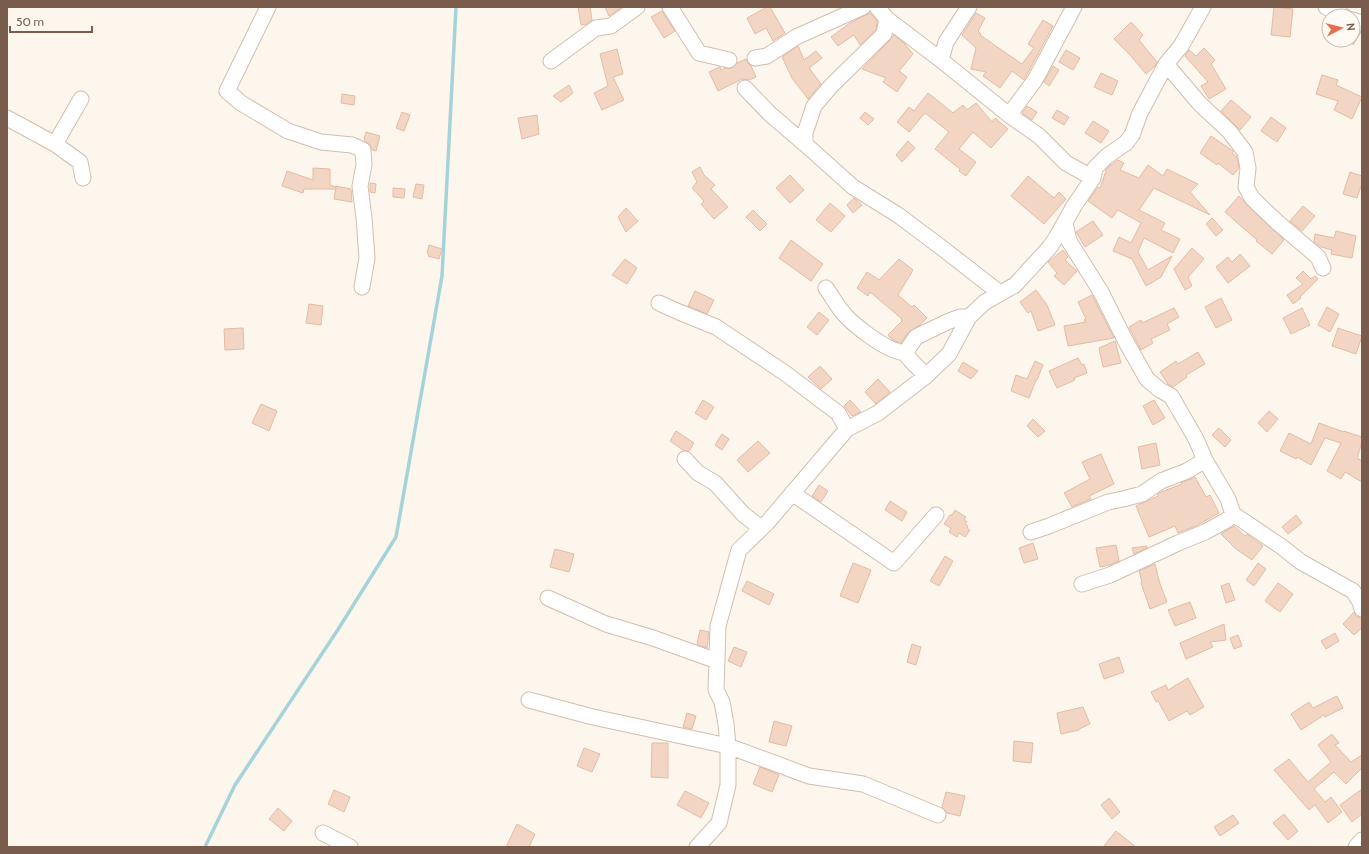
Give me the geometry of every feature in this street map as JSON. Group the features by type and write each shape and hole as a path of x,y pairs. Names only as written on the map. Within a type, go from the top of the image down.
{"street":[{"path":"268,7 227,91 241,103 288,131 321,142 352,145 363,150 364,165 360,186 367,258 362,287"},
{"path":"551,61 596,28 611,26 637,7"},
{"path":"670,7 699,53 729,60"},
{"path":"755,58 767,56 796,37 863,7"},
{"path":"877,7 887,19 1009,115 1039,136 1066,163 1093,178"},
{"path":"941,60 946,42 968,7"},
{"path":"1009,115 1035,80 1074,7"},
{"path":"697,847 719,823 728,785 728,746 726,724 723,707 716,690 718,626 739,550 761,528 847,429 878,413 926,376 949,354 969,317 985,302 1015,285 1044,254 1056,238 1074,206 1093,178 1095,168 1106,156 1126,143 1132,135 1140,113 1166,64 1182,46 1204,7"},
{"path":"806,144 805,133 814,106 830,86 884,34 887,19"},
{"path":"1166,64 1200,104 1229,131 1244,152 1248,168 1246,187 1252,198 1277,222 1318,257 1323,268"},
{"path":"745,88 770,114 806,144 853,187 898,215 1000,293"},
{"path":"55,144 81,99"},
{"path":"7,118 55,144 80,162 83,178"},
{"path":"1065,223 1069,241 1101,292 1125,340 1147,379 1160,390 1171,396 1196,439 1205,460 1228,499 1233,514 1282,547 1301,562 1353,591 1360,602 1362,609"},
{"path":"826,288 840,310 862,331 900,353 905,353"},
{"path":"660,303 716,327 785,373 838,412 847,429"},
{"path":"905,353 916,337 946,322 960,317 969,317"},
{"path":"905,353 909,360 919,367 926,376"},
{"path":"685,459 698,473 715,483 743,514 761,528"},
{"path":"1031,532 1108,502 1142,494 1161,481 1187,471 1205,460"},
{"path":"792,493 894,563 936,515"},
{"path":"1082,584 1110,575 1205,532 1227,520 1233,514"},
{"path":"548,598 606,624 653,638 717,662"},
{"path":"529,700 594,717 728,746 809,776 863,784 938,815"},
{"path":"323,833 350,847"},
{"path":"1356,847 1362,840"}],"building":[{"path":"578,7 590,7 592,20 587,24 581,25"},
{"path":"605,7 622,7 609,16"},
{"path":"767,7 770,7 785,33 773,41 766,28 755,34 747,18"},
{"path":"1274,7 1293,9 1290,37 1271,35"},
{"path":"662,11 675,31 664,38 651,17"},
{"path":"870,13 877,21 876,30 860,45 854,35 838,46 831,37 850,23"},
{"path":"976,13 985,18 978,31 981,34 980,35 1022,64 1034,48 1028,44 1043,20 1053,26 1024,80 1012,71 1000,88 983,76 986,72 971,69 976,48 962,35"},
{"path":"1131,22 1143,35 1139,40 1157,62 1155,66 1146,74 1114,39"},
{"path":"894,35 904,43 913,54 899,71 907,77 897,92 883,82 886,78 862,69"},
{"path":"798,46 804,60 816,51 822,58 809,68 821,84 808,99 792,78 782,57"},
{"path":"1204,48 1215,60 1211,64 1226,89 1209,99 1201,86 1208,82 1185,56 1189,50 1196,56"},
{"path":"617,49 623,74 613,77 624,100 602,110 594,93 608,86 600,54"},
{"path":"1066,50 1080,58 1073,70 1059,62"},
{"path":"746,59 756,77 749,80 742,79 718,91 709,72 720,67 721,70 725,68 732,68 737,63"},
{"path":"1053,66 1059,70 1049,86 1044,82"},
{"path":"1101,73 1118,81 1112,95 1094,87"},
{"path":"1322,75 1338,80 1336,85 1362,97 1352,119 1334,110 1338,101 1316,94"},
{"path":"569,85 573,93 561,102 553,96"},
{"path":"928,93 953,113 963,105 967,110 976,103 992,122 995,118 1008,129 991,148 973,132 959,149 976,162 966,176 959,171 960,169 935,149 949,132 925,113 909,132 897,122 909,107 914,111"},
{"path":"342,94 355,96 354,105 341,103"},
{"path":"1231,100 1251,117 1240,130 1221,111"},
{"path":"1027,106 1037,112 1032,120 1022,113"},
{"path":"1057,110 1069,117 1064,125 1052,118"},
{"path":"402,112 410,115 404,131 396,128"},
{"path":"865,112 874,119 868,125 860,118"},
{"path":"537,115 539,134 522,139 518,118"},
{"path":"1271,117 1286,128 1277,142 1261,131"},
{"path":"1093,121 1109,131 1101,143 1085,133"},
{"path":"366,132 380,136 376,151 372,150 370,145 364,140"},
{"path":"1211,136 1233,151 1232,153 1237,157 1239,168 1233,175 1218,163 1217,165 1200,153"},
{"path":"908,141 915,148 902,162 896,155"},
{"path":"1118,160 1124,163 1120,170 1139,178 1148,165 1163,176 1167,169 1198,184 1190,192 1210,215 1154,188 1139,210 1165,223 1161,230 1180,239 1173,253 1144,238 1138,252 1148,270 1172,256 1161,277 1146,286 1132,259 1113,251 1119,237 1131,243 1141,223 1118,210 1112,218 1088,201 1098,187 1100,188 1107,168"},
{"path":"700,167 704,175 715,185 711,189 728,207 714,219 701,204 704,201 692,188 697,182 692,172"},
{"path":"313,168 330,169 330,185 336,187 336,189 304,189 303,193 282,186 287,171 313,180"},
{"path":"1350,172 1362,176 1362,183 1357,198 1343,194"},
{"path":"790,175 804,190 790,203 776,188"},
{"path":"1028,176 1054,198 1059,192 1066,199 1044,224 1011,196"},
{"path":"370,183 376,184 375,193 370,192"},
{"path":"416,184 424,185 422,199 413,197"},
{"path":"336,186 351,189 352,202 334,199"},
{"path":"393,188 405,189 404,198 393,197"},
{"path":"1239,196 1284,240 1272,254 1225,212"},
{"path":"854,198 862,205 853,213 847,205"},
{"path":"830,203 845,216 831,232 816,220"},
{"path":"1303,206 1315,216 1302,231 1290,221"},
{"path":"626,208 638,221 626,232 618,217"},
{"path":"753,210 767,224 760,231 746,217"},
{"path":"1212,218 1223,230 1216,236 1206,224"},
{"path":"1093,221 1103,235 1085,247 1076,232"},
{"path":"1336,231 1356,236 1352,258 1331,254 1332,250 1321,247 1314,242 1315,234 1334,238"},
{"path":"791,240 823,264 811,281 779,258"},
{"path":"429,245 442,249 439,259 428,256 429,254 427,253"},
{"path":"1192,248 1204,259 1188,277 1192,286 1185,290 1174,269"},
{"path":"1063,250 1068,257 1065,260 1077,271 1064,285 1054,276 1057,273 1048,262"},
{"path":"1240,254 1250,266 1228,283 1216,267 1228,257 1232,262"},
{"path":"625,259 637,268 627,284 612,275"},
{"path":"899,259 913,270 898,295 912,307 914,305 927,318 920,325 909,332 901,343 893,340 888,335 902,321 901,318 870,292 868,296 857,288 867,272 879,280"},
{"path":"1303,271 1311,279 1315,276 1318,279 1300,297 1301,298 1293,304 1287,295 1303,284 1296,278"},
{"path":"1036,290 1047,305 1055,325 1038,331 1031,311 1028,313 1020,302"},
{"path":"695,291 714,300 707,314 688,306"},
{"path":"1092,295 1114,338 1068,346 1064,326 1086,322 1078,302"},
{"path":"1221,298 1232,320 1216,328 1205,307"},
{"path":"309,304 323,306 321,325 306,323"},
{"path":"1327,307 1339,314 1330,332 1318,325"},
{"path":"1174,308 1179,317 1167,324 1170,330 1151,339 1153,343 1141,350 1129,327 1141,320 1142,323"},
{"path":"1302,308 1310,325 1291,334 1283,318"},
{"path":"819,312 829,320 817,335 807,327"},
{"path":"243,328 244,349 225,350 224,329"},
{"path":"1338,328 1362,336 1356,354 1332,346"},
{"path":"1115,341 1121,363 1103,367 1099,348"},
{"path":"1198,352 1205,364 1186,375 1187,377 1173,387 1168,384 1160,372 1176,361 1178,364"},
{"path":"1078,358 1082,365 1084,364 1087,373 1074,378 1075,380 1057,388 1049,371"},
{"path":"1035,361 1043,365 1029,398 1011,391 1016,375 1027,379"},
{"path":"963,362 978,371 971,379 958,371"},
{"path":"820,366 832,379 821,389 808,377"},
{"path":"878,379 890,392 876,404 865,392"},
{"path":"703,400 714,407 706,420 695,413"},
{"path":"850,400 861,412 852,416 844,406"},
{"path":"1154,400 1165,418 1153,425 1143,406"},
{"path":"261,404 277,411 269,431 252,423"},
{"path":"1269,411 1278,419 1267,432 1258,423"},
{"path":"1033,419 1045,431 1038,437 1027,426"},
{"path":"1319,423 1362,437 1357,458 1362,461 1362,482 1345,472 1341,479 1327,471 1341,443 1325,438 1311,465 1297,457 1296,459 1280,451 1289,433 1311,444"},
{"path":"1219,428 1231,440 1225,447 1212,435"},
{"path":"676,431 694,443 689,451 683,450 670,441"},
{"path":"722,434 729,439 722,450 715,445"},
{"path":"758,441 770,453 748,472 737,460"},
{"path":"1156,443 1160,465 1142,469 1138,447"},
{"path":"1101,454 1114,484 1089,496 1091,499 1072,507 1064,493 1090,479 1082,462"},
{"path":"1195,477 1206,497 1210,495 1219,513 1196,526 1178,533 1175,526 1149,537 1136,506 1158,496 1161,492"},
{"path":"819,485 828,491 821,502 812,496"},
{"path":"890,501 907,512 902,521 885,510"},
{"path":"955,510 966,517 964,520 967,522 965,524 970,530 965,537 959,533 957,537 949,532 951,528 944,524"},
{"path":"1296,515 1302,523 1288,534 1282,527"},
{"path":"1234,526 1245,536 1247,534 1263,546 1252,560 1236,549 1221,534"},
{"path":"1033,543 1038,559 1024,563 1019,548"},
{"path":"1116,545 1119,561 1100,567 1096,548"},
{"path":"1147,546 1147,548 1134,554 1132,548"},
{"path":"555,549 574,554 569,572 550,567"},
{"path":"945,556 953,561 939,586 930,581"},
{"path":"853,563 871,570 858,603 840,596"},
{"path":"1258,563 1266,569 1254,586 1246,580"},
{"path":"1155,564 1160,584 1167,602 1150,609 1141,583 1139,571"},
{"path":"747,581 774,594 769,605 742,591"},
{"path":"1229,583 1235,600 1226,603 1221,586"},
{"path":"1278,583 1293,594 1280,612 1265,601"},
{"path":"1190,602 1196,618 1175,626 1168,610"},
{"path":"1354,612 1356,616 1362,619 1362,628 1354,635 1343,624"},
{"path":"1224,624 1226,640 1210,642 1213,647 1186,659 1180,643"},
{"path":"700,630 709,632 707,648 697,644"},
{"path":"1335,633 1339,641 1326,649 1321,641"},
{"path":"1238,635 1242,646 1234,649 1230,638"},
{"path":"912,644 921,647 916,665 907,662"},
{"path":"734,647 747,652 741,667 728,661"},
{"path":"1119,657 1124,672 1104,679 1099,664"},
{"path":"1188,678 1204,707 1190,715 1187,711 1169,721 1158,701 1156,702 1151,692 1166,685 1168,690"},
{"path":"1337,696 1343,708 1325,717 1324,715 1301,730 1291,714 1309,702 1313,708"},
{"path":"1083,707 1090,724 1079,730 1061,734 1057,713"},
{"path":"687,713 696,716 692,729 683,727"},
{"path":"774,721 792,726 786,746 769,742"},
{"path":"1332,734 1339,743 1335,745 1351,762 1362,755 1362,768 1346,784 1334,772 1314,789 1325,802 1331,797 1342,812 1328,823 1315,805 1309,810 1274,770 1289,759 1308,782 1331,762 1318,745"},
{"path":"1014,741 1033,743 1031,763 1013,761"},
{"path":"652,743 668,743 668,778 651,777"},
{"path":"584,748 600,754 592,772 577,766"},
{"path":"760,767 779,775 772,792 753,784"},
{"path":"1362,789 1362,814 1352,822 1340,805"},
{"path":"334,790 350,797 344,812 328,804"},
{"path":"685,791 709,803 701,818 677,805"},
{"path":"946,792 965,796 960,816 947,813 942,807"},
{"path":"1109,798 1120,812 1112,819 1101,805"},
{"path":"278,808 292,821 284,831 269,819"},
{"path":"1284,814 1298,831 1288,840 1273,823"},
{"path":"1233,815 1239,823 1220,836 1214,827"},
{"path":"517,824 535,834 529,847 506,847"},
{"path":"1116,831 1136,847 1103,847"}],"waterway":[{"path":"205,847 235,785 337,631 396,537 442,276 456,7"}]}
